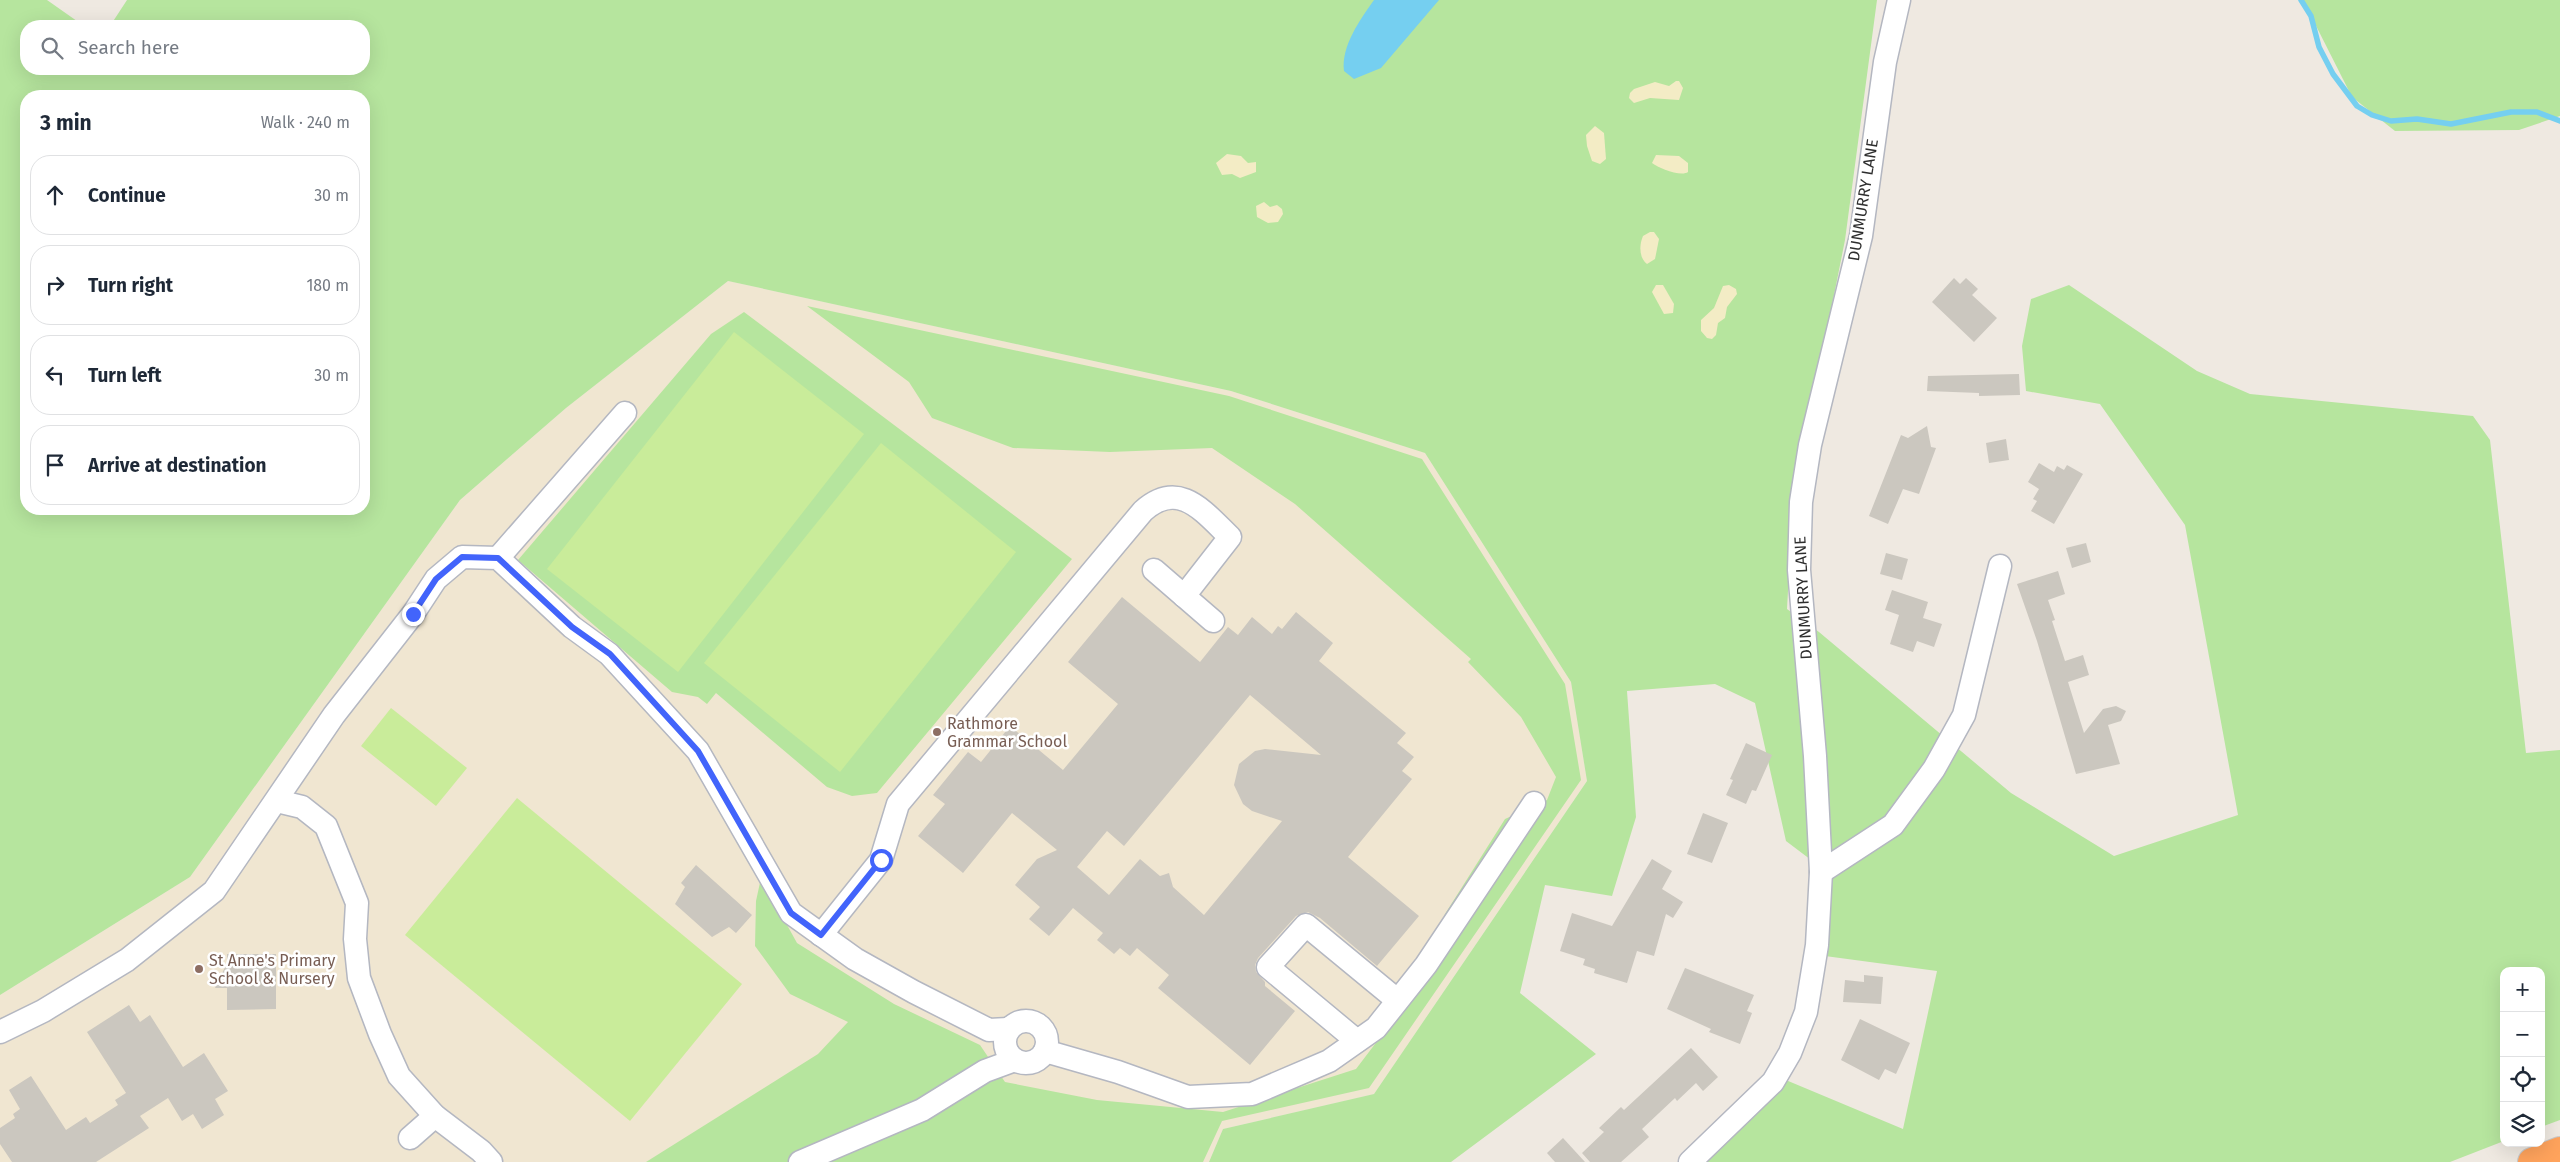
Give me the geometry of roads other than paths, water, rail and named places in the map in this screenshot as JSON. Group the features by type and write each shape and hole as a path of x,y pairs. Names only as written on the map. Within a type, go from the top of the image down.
{"highway":[{"path":"2532,1162 2560,1151"}],"street":[{"name":"DUNMURRY LANE","path":"1690,1162 1773,1082 1790,1054 1806,1012 1820,902 1821,872 1815,756 1799,570 1801,502 1812,436 1861,236 1884,72 1899,0"},
{"path":"498,558 625,414"},
{"path":"821,935 881,860 898,804 1143,512 1155,501 1178,496 1196,505 1234,540 1184,596"},
{"path":"0,1032 43,1011 127,960 214,891 334,715 413,614 436,579 462,557 498,558 572,627 610,654 698,751 791,913 855,959 914,992 989,1030 1008,1029 1019,1021 1033,1022 1039,1025 1046,1037 1045,1051 1035,1061 1022,1063 1015,1060 1009,1056 1004,1043 1008,1029"},
{"path":"1821,872 1893,825 1934,770 1964,715 2000,566"},
{"path":"1154,570 1213,621"},
{"path":"277,801 302,807 326,826 347,874 357,903 355,940 360,978 380,1034 399,1076 435,1116 481,1151 491,1162"},
{"path":"1045,1051 1118,1072 1188,1097 1252,1094 1329,1061 1376,1028 1426,966 1534,803"},
{"path":"1357,1041 1268,967 1306,925 1397,1000"},
{"path":"800,1162 922,1110 985,1071 1015,1060"},
{"path":"410,1138 435,1116"}],"water":[{"path":"1374,0 1439,0 1381,68 1354,79 1344,71 1345,52 1363,16"}],"waterway":[{"path":"2301,0 2311,16 2319,47 2333,74 2357,106 2372,115 2391,121 2417,119 2451,124 2511,112 2537,112 2560,121"}],"place":[{"name":"Rathmore Grammar School","path":"937,732"},
{"name":"St Anne's Primary School & Nursery","path":"199,969"}]}
